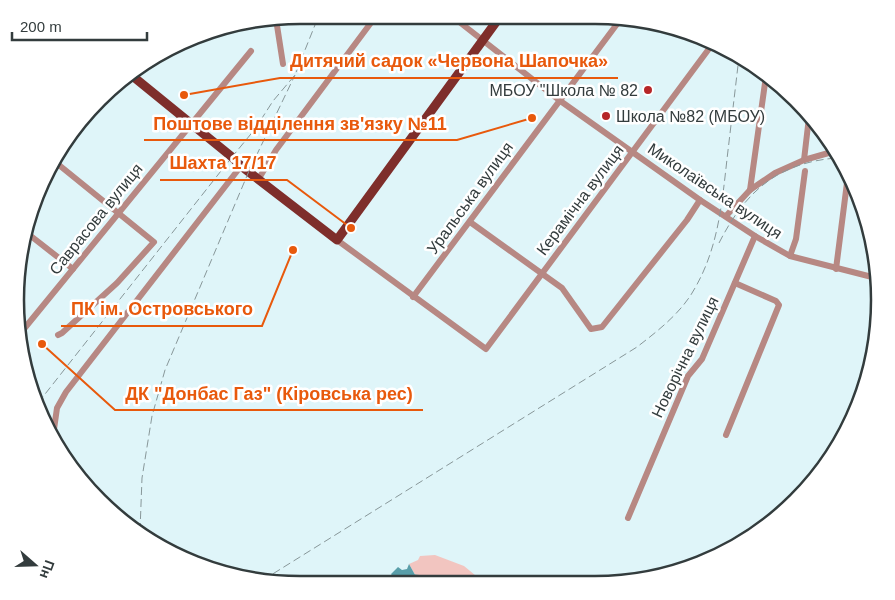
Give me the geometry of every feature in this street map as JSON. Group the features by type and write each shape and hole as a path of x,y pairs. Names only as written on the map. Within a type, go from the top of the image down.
{"main road":[{"path":"135,78 258,180 337,240 494,24"}],"street":[{"path":"258,180 276,150 370,24"},
{"name":"Миколаївська вулиця","path":"462,24 559,100 700,200 755,236 790,256 870,277"},
{"name":"Уральська вулиця","path":"413,297 617,24"},
{"path":"277,25 283,64"},
{"name":"Керамічна вулиця","path":"413,297 486,349 709,49"},
{"name":"Саврасова вулиця","path":"25,323 119,214 251,51"},
{"path":"750,190 765,83"},
{"path":"804,160 807,123"},
{"path":"726,216 750,190 774,173 804,160 829,153"},
{"path":"58,335 117,283 154,242 59,166"},
{"path":"54,426 57,408 66,392 241,166"},
{"path":"790,256 796,240 805,171"},
{"path":"836,269 847,186"},
{"path":"470,222 562,288 591,329 602,328 687,220 700,200"},
{"path":"31,236 73,269"},
{"name":"Новорічна вулиця","path":"628,518 688,376 702,359 755,236"},
{"path":"337,240 413,297"},
{"path":"726,435 779,303 735,284"}],"shaded area":[{"path":"435,555 464,566 476,576 416,576 409,564 418,560 420,556"}],"water":[{"path":"409,564 416,576 392,576 391,574 398,567 402,570 407,569"}],"waterway":[{"path":"415,575 424,576"}],"railway":[{"path":"42,398 255,129 273,101 295,75 315,24"},
{"path":"271,575 637,347 677,313 690,297 703,273 718,225 738,64"},
{"path":"140,525 142,478 152,416 165,370 249,171 295,75"},
{"path":"719,243 740,209 765,183 796,166 832,159"}],"place":[{"name":"МБОУ \"Школа № 82","path":"648,90"},
{"name":"Дитячий садок «Червона Шапочка»","path":"184,95"},
{"name":"Школа №82 (МБОУ)","path":"606,116"},
{"name":"Поштове відділення зв'язку №11","path":"532,118"},
{"name":"Шахта 17/17","path":"351,228"},
{"name":"ПК ім. Островського","path":"293,250"},
{"name":"ДК \"Донбас Газ\" (Кіровська рес)","path":"42,344"}]}
